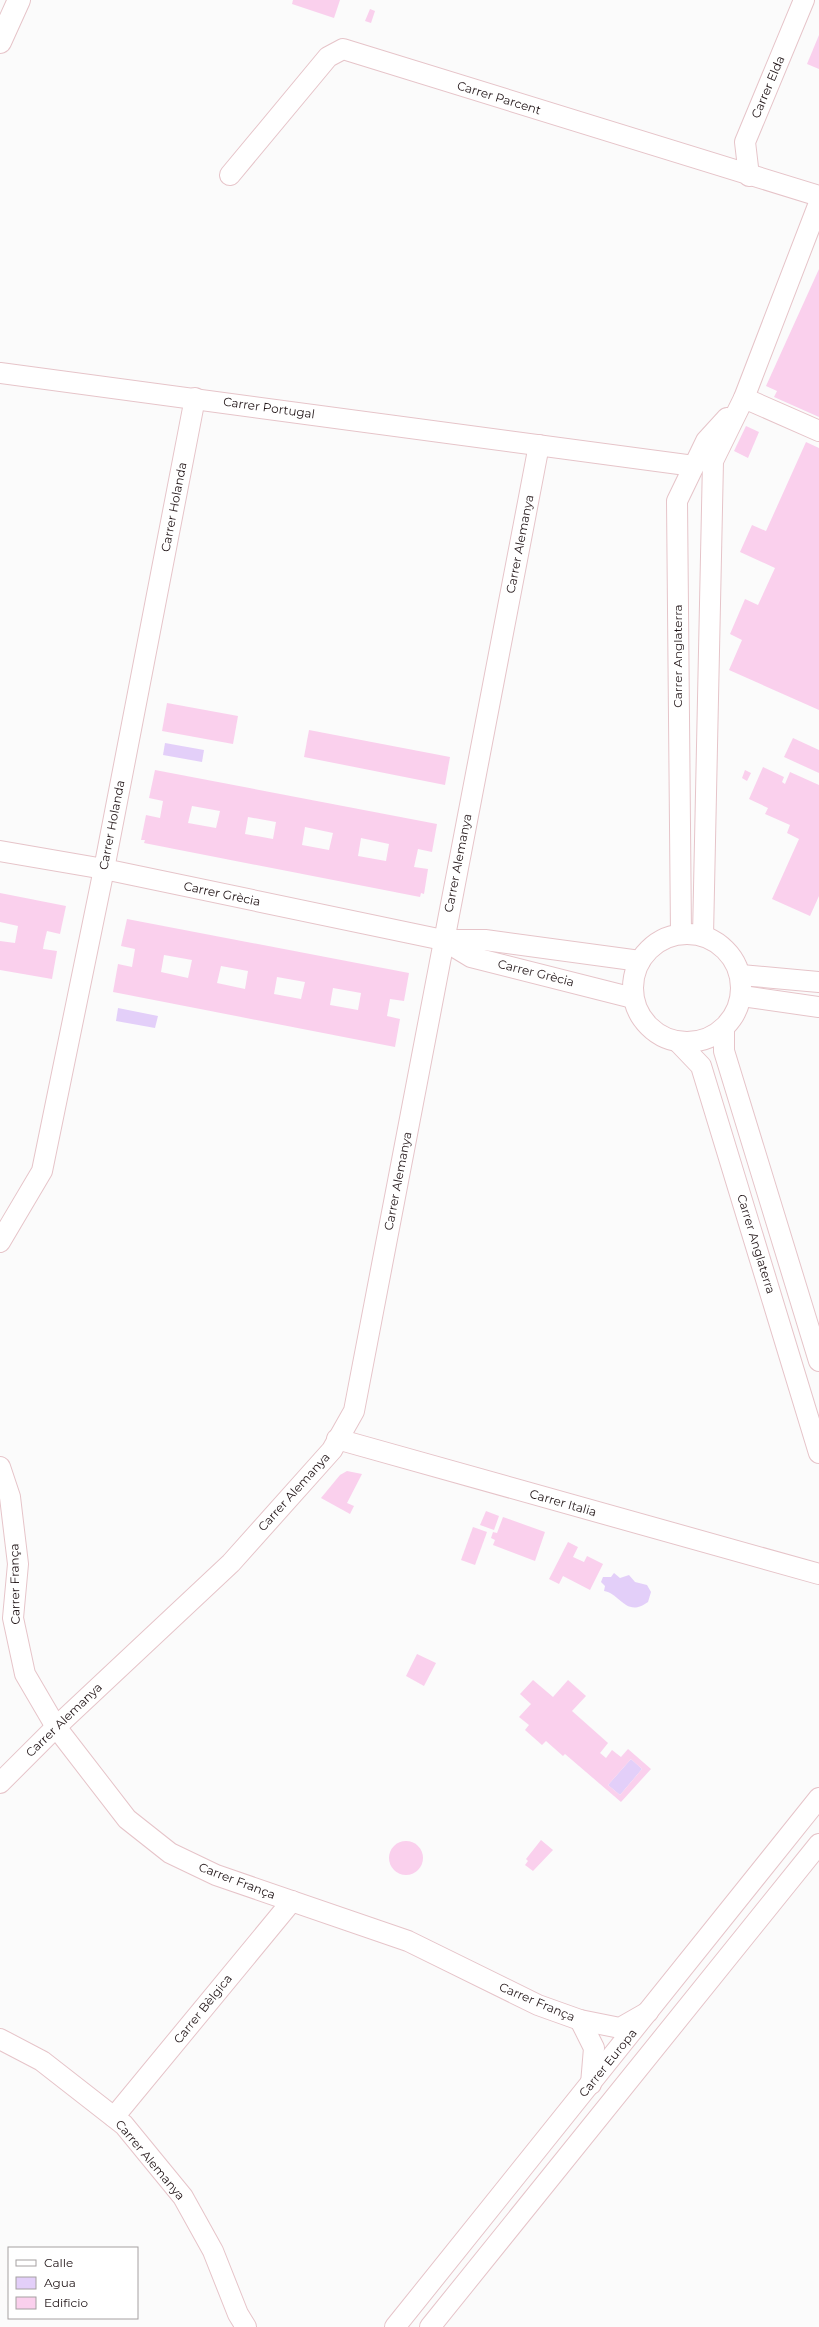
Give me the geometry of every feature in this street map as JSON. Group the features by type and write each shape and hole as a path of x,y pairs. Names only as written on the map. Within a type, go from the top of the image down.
{"highway":[{"path":"0,42 19,0"}],"street":[{"name":"Carrer Elda","path":"749,176 745,142 804,0"},
{"name":"Carrer Parcent","path":"230,175 328,57 343,49 749,176 819,196"},
{"path":"703,936 713,461 744,398 819,203"},
{"name":"Carrer Portugal","path":"0,373 694,466"},
{"name":"Carrer Holanda","path":"0,1242 42,1171 104,869 195,398"},
{"path":"744,398 819,431"},
{"name":"Carrer Anglaterra","path":"681,934 677,501 706,441 744,398"},
{"name":"Carrer Alemanya","path":"0,1783 56,1727 230,1563 332,1450 354,1411 539,445"},
{"name":"Carrer Grècia","path":"0,851 104,869 444,940 485,940 640,961"},
{"path":"681,934 703,936 726,950 741,975 742,996 736,1014 724,1029 710,1038 695,1043 679,1043 652,1031 637,1011 633,998 633,982 640,961 651,947 666,938 681,934"},
{"name":"Carrer Grècia","path":"444,940 471,957 633,998"},
{"path":"741,975 819,982"},
{"path":"742,996 819,1007"},
{"path":"724,1029 724,1052 819,1361"},
{"name":"Carrer Anglaterra","path":"679,1043 701,1066 819,1453"},
{"name":"Carrer Italia","path":"337,1439 819,1574"},
{"name":"Carrer França","path":"0,1467 10,1497 18,1564 13,1618 25,1674 56,1727 127,1819 170,1853 216,1875 408,1941 538,2005 580,2020 620,2028 648,2012"},
{"name":"Carrer Italia","path":"789,1566 819,1562"},
{"name":"Carrer Europa","path":"395,2327 819,1798"},
{"path":"430,2327 819,1844"},
{"name":"Carrer Bèlgica","path":"114,2117 292,1901"},
{"path":"580,2020 594,2048 591,2084"},
{"name":"Carrer Alemanya","path":"0,2039 42,2061 124,2125 183,2197 213,2251 238,2314 246,2327"}],"water":[{"path":"165,743 204,750 202,762 163,755"},
{"path":"118,1008 158,1016 155,1028 116,1021"},
{"path":"614,1573 620,1578 629,1575 635,1582 647,1585 651,1592 648,1602 640,1606 629,1606 610,1593 604,1591 605,1586 601,1582 603,1577 611,1577"},
{"path":"631,1759 642,1769 620,1795 608,1785"}],"building":[{"path":"293,0 340,0 334,18 292,4"},
{"path":"370,9 375,11 371,23 365,21"},
{"path":"819,35 819,69 807,64"},
{"path":"819,269 819,417 774,397 777,391 766,386"},
{"path":"746,426 759,432 748,458 734,451"},
{"path":"806,442 819,448 819,710 729,670 742,640 730,634 745,599 758,605 775,568 740,552 752,525 766,531"},
{"path":"167,703 238,716 233,744 162,731"},
{"path":"309,730 450,757 445,785 304,757"},
{"path":"793,738 819,750 819,773 784,757"},
{"path":"763,767 784,777 782,782 785,784 790,772 819,785 819,896 810,916 772,899 799,839 787,833 790,825 765,814 768,808 749,799"},
{"path":"155,770 437,824 432,852 418,849 414,867 428,869 424,894 421,893 420,897 144,843 145,840 141,840 146,815 160,818 163,801 149,798","holes":["192,806 220,811 216,828 188,823","248,817 276,822 273,839 245,834","305,827 333,833 329,850 302,845","361,838 389,844 386,861 358,856"]},
{"path":"745,770 751,773 747,781 742,778"},
{"path":"0,893 66,906 60,934 47,931 44,943 43,949 57,951 52,979 0,970 0,941 15,943 18,926 0,922"},
{"path":"127,919 409,973 404,1001 390,999 387,1016 400,1019 395,1047 113,992 118,964 132,967 135,949 121,946","holes":["164,955 192,960 188,978 161,972","221,966 248,971 245,989 217,983","277,977 305,982 301,999 274,994","333,988 361,993 358,1010 330,1005"]},
{"path":"347,1471 362,1474 347,1503 354,1506 350,1514 321,1498 340,1475"},
{"path":"486,1511 499,1516 494,1530 480,1525"},
{"path":"503,1517 545,1532 535,1561 493,1545 495,1540 491,1538 493,1532 497,1533"},
{"path":"473,1527 487,1532 475,1565 461,1560"},
{"path":"568,1542 578,1547 573,1557 584,1562 587,1556 603,1564 590,1590 563,1576 559,1584 549,1579"},
{"path":"417,1654 436,1663 424,1686 406,1676"},
{"path":"533,1680 553,1697 568,1680 586,1696 572,1711 608,1743 600,1753 606,1758 612,1750 621,1757 628,1749 651,1769 621,1802 565,1754 563,1756 546,1741 542,1745 525,1730 529,1725 519,1717 531,1704 520,1694","holes":["631,1759 642,1769 620,1795 608,1785"]},
{"path":"541,1840 553,1850 533,1871 525,1865 528,1861 526,1859"},
{"path":"403,1841 409,1841 413,1842 420,1848 423,1858 422,1865 416,1872 409,1875 403,1875 399,1874 392,1868 389,1861 389,1855 390,1851 396,1844"}]}
